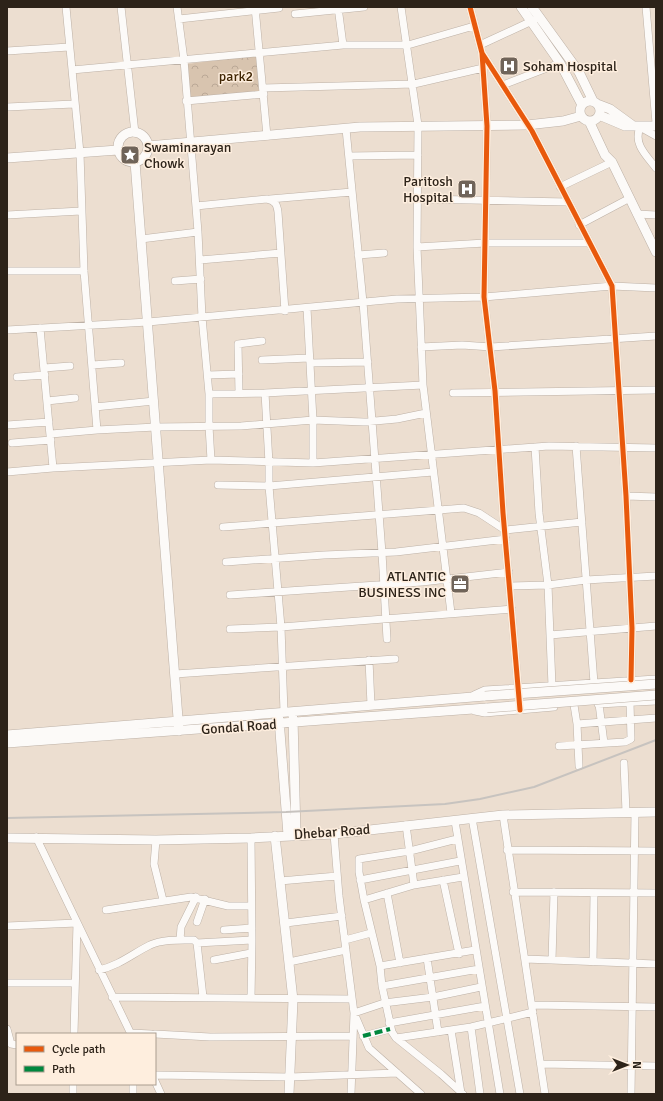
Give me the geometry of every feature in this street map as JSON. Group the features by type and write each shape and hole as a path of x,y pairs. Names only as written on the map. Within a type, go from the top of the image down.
{"street":[{"path":"66,7 74,104 80,153 84,271 97,430"},
{"path":"121,7 135,133"},
{"path":"177,7 184,60 189,143 198,232 202,317 210,394 209,426 211,460"},
{"path":"295,14 364,7"},
{"path":"401,7 414,84 418,125 417,246 423,385 451,613"},
{"path":"470,7 481,49 483,68 486,126 484,296 495,392 520,710"},
{"path":"148,146 346,129 418,125 527,125 591,118 600,108 595,102 579,72 535,19 521,7"},
{"path":"532,7 535,19 582,105"},
{"path":"646,7 652,40 656,125 636,126 624,126 591,118 579,111 582,105 588,101 595,102 610,109 636,126 656,136"},
{"path":"179,19 255,9 279,8"},
{"path":"255,9 268,136"},
{"path":"339,9 343,45"},
{"path":"481,49 535,19"},
{"path":"72,70 343,45 408,44 474,26"},
{"path":"7,51 69,47"},
{"path":"481,49 527,125 612,286 630,578 632,628 631,680"},
{"path":"503,85 560,63"},
{"path":"186,101 263,91 414,84 483,68"},
{"path":"7,107 74,104"},
{"path":"591,118 605,156 611,160 656,252"},
{"path":"636,126 639,145 656,168"},
{"path":"346,129 368,362 387,639"},
{"path":"130,133 135,133 144,137 148,146 147,153 143,158 135,162 125,160 120,156 118,150 120,139 130,133"},
{"path":"7,158 118,150"},
{"path":"349,156 418,155"},
{"path":"560,187 611,160"},
{"path":"135,162 179,731"},
{"path":"196,206 352,192"},
{"path":"579,225 630,198"},
{"path":"267,199 273,201 277,205 285,311"},
{"path":"418,199 567,202"},
{"path":"7,215 81,211"},
{"path":"637,214 656,215"},
{"path":"141,239 198,232"},
{"path":"417,246 485,243 589,243"},
{"path":"200,260 281,254"},
{"path":"358,255 384,254"},
{"path":"7,271 84,271"},
{"path":"175,281 201,279"},
{"path":"7,330 148,322 285,311 363,302 484,296 612,286 656,288"},
{"path":"307,308 313,420 313,463"},
{"path":"40,328 53,468"},
{"path":"421,347 462,345 491,347 656,336"},
{"path":"239,394 238,344 262,341"},
{"path":"262,360 368,362"},
{"path":"92,365 121,363"},
{"path":"17,377 70,366"},
{"path":"208,374 239,374"},
{"path":"210,394 369,389 423,385"},
{"path":"453,393 656,390"},
{"path":"265,393 270,463 269,486 281,627 284,712 279,724 292,835"},
{"path":"47,401 75,398"},
{"path":"95,407 154,401"},
{"path":"12,443 97,430 156,427 241,426 313,420 364,422 371,420 397,419 426,413"},
{"path":"7,425 49,422"},
{"path":"576,446 594,683"},
{"path":"7,472 53,468 211,460 270,463 313,463 535,447 622,446 656,448"},
{"path":"535,447 540,525 548,585 552,686"},
{"path":"218,485 269,486 433,472"},
{"path":"626,496 656,497"},
{"path":"223,527 464,508 471,509 505,530 540,525 582,522"},
{"path":"226,562 382,553 506,539"},
{"path":"230,595 446,579 510,572"},
{"path":"510,586 548,585 586,580 656,576"},
{"path":"230,629 281,627 512,609"},
{"path":"550,635 656,626"},
{"path":"175,674 395,659"},
{"path":"369,660 371,705"},
{"path":"470,697 485,690 656,679"},
{"name":"Gondal Road","path":"7,735 470,697 656,684"},
{"name":"Gondal Road","path":"7,743 471,710 656,695"},
{"path":"471,710 485,713 574,705 656,701"},
{"path":"559,746 625,742 631,739 629,720 630,702"},
{"path":"599,704 604,743"},
{"path":"574,705 577,724 579,766"},
{"path":"284,712 293,723 292,835"},
{"path":"577,724 656,718"},
{"path":"624,763 634,851 631,1094"},
{"name":"Dhebar Road","path":"7,838 36,837 156,840 251,838 334,834 503,815 656,812"},
{"path":"503,815 513,892 533,1008 545,1094"},
{"path":"472,818 520,1094"},
{"path":"455,821 460,861 500,1094"},
{"path":"406,825 414,885"},
{"path":"334,834 354,1013 351,1094"},
{"path":"275,836 286,923 293,1000 289,1094"},
{"path":"36,837 130,1033"},
{"path":"251,838 251,998"},
{"path":"457,839 410,851 359,859 360,880 371,933 380,966 384,1003 389,1026 396,1038 462,1093"},
{"path":"156,840 154,864 163,900"},
{"path":"507,850 656,851"},
{"path":"360,880 460,861"},
{"path":"280,881 338,876"},
{"path":"364,900 414,885 463,877"},
{"path":"443,880 458,954"},
{"path":"513,892 656,893"},
{"path":"552,960 554,892"},
{"path":"593,962 594,892"},
{"path":"387,893 400,963"},
{"path":"106,910 163,900 196,897 222,905 251,906"},
{"path":"180,940 181,927 196,897"},
{"path":"197,922 205,899"},
{"path":"286,923 342,916"},
{"path":"7,926 77,923"},
{"path":"74,1033 77,923"},
{"path":"224,930 252,928"},
{"path":"345,940 371,933"},
{"path":"99,970 119,964 152,944 180,940 194,940 197,944 203,997"},
{"path":"197,944 252,940"},
{"path":"289,962 346,950"},
{"path":"380,966 475,950"},
{"path":"214,960 251,953"},
{"path":"427,958 438,1032"},
{"path":"525,959 656,964"},
{"path":"382,986 479,969"},
{"path":"7,983 75,983"},
{"path":"354,1013 384,1003 433,997 481,987"},
{"path":"112,997 203,997 293,1000 352,999"},
{"path":"363,1036 389,1026 485,1006"},
{"path":"396,1038 471,1027 506,1019 533,1008 656,1007"},
{"path":"354,1013 363,1036 372,1051 421,1094"},
{"path":"471,1027 480,1094"},
{"path":"7,1029 12,1045"},
{"path":"451,1030 462,1093"},
{"path":"156,1034 210,1037 353,1036"},
{"path":"541,1064 656,1066"},
{"path":"156,1075 290,1076 352,1073 397,1073"},
{"path":"156,1083 161,1094"}],"green space":[{"name":"park2","path":"257,55 259,92 188,99 187,64"}],"railway":[{"path":"7,818 286,812 445,804 480,799 534,787 656,740"}],"marked path":[{"path":"363,1036 390,1029"}],"cycle path":[{"path":"470,7 482,53 487,126 484,297 495,391 503,513 520,710"},
{"path":"482,53 532,131 612,286 626,496 632,628 631,680"}],"place":[{"name":"Soham Hospital","path":"509,66"},
{"name":"Swaminarayan Chowk","path":"130,155"},
{"name":"Paritosh Hospital","path":"467,189"},
{"name":"ATLANTIC BUSINESS INC","path":"460,584"}]}
